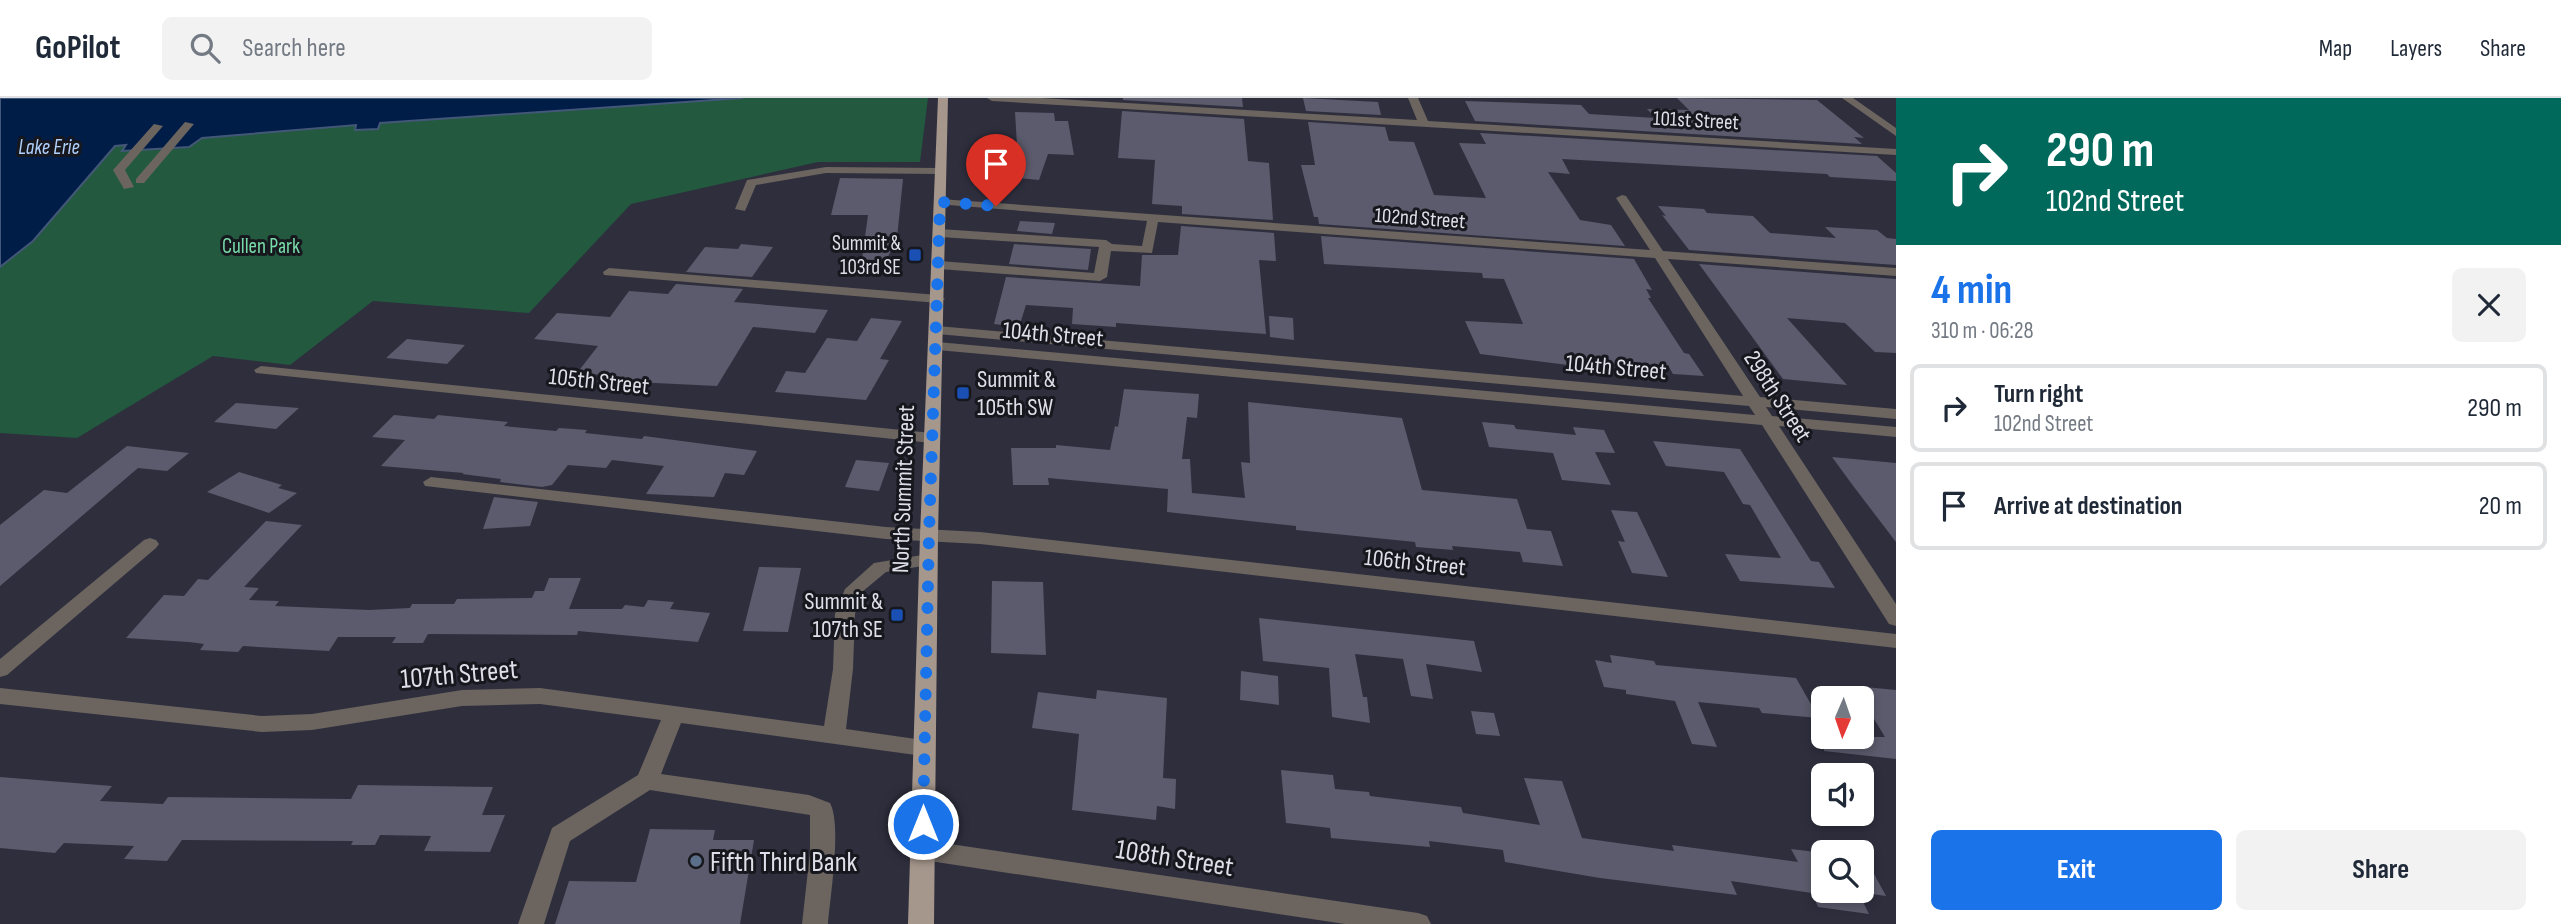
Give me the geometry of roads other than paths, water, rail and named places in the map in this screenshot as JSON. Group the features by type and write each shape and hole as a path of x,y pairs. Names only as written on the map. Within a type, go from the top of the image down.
{"main road":[{"name":"North Summit Street","path":"921,924 928,560 943,98"}],"street":[{"name":"101st Street","path":"992,98 1896,152"},
{"path":"1413,98 1424,124"},
{"path":"1850,98 1896,132"},
{"path":"140,181 194,124 161,171"},
{"path":"163,125 130,169 128,187 119,170 163,125"},
{"path":"741,209 751,182 826,170 940,171"},
{"name":"298th Street","path":"1622,198 1896,619"},
{"name":"102nd Street","path":"940,202 1896,272"},
{"path":"1105,247 1148,250 1153,218"},
{"path":"939,265 1100,277 1106,244 940,233"},
{"path":"609,272 938,299"},
{"name":"104th Street","path":"937,338 1331,365 1896,414"},
{"name":"104th Street","path":"937,338 1334,382 1896,432"},
{"path":"1331,365 1334,382"},
{"name":"105th Street","path":"261,370 932,438"},
{"name":"106th Street","path":"431,482 886,533 980,538 1896,641"},
{"path":"0,670 150,544"},
{"path":"834,736 843,669 845,614 854,589 881,568 928,560"},
{"name":"107th Street","path":"0,696 262,724 312,722 462,698 540,696 923,748"},
{"path":"531,924 560,835 648,781 674,715"},
{"path":"648,781 809,804 822,810 822,852 815,924"},
{"name":"108th Street","path":"923,850 1341,918 1418,924"}],"water":[{"name":"Lake Erie","path":"0,98 743,98 380,123 378,129 355,130 356,125 202,138 189,147 122,151 126,145 115,146 33,241 0,267"}],"place":[{"name":"Summit & 103rd SE","path":"915,255"},
{"name":"Summit & 105th SW","path":"963,393"},
{"name":"Summit & 107th SE","path":"897,615"},
{"name":"Fifth Third Bank","path":"696,861"}],"park label":[{"name":"Cullen Park","path":"261,246"}]}
